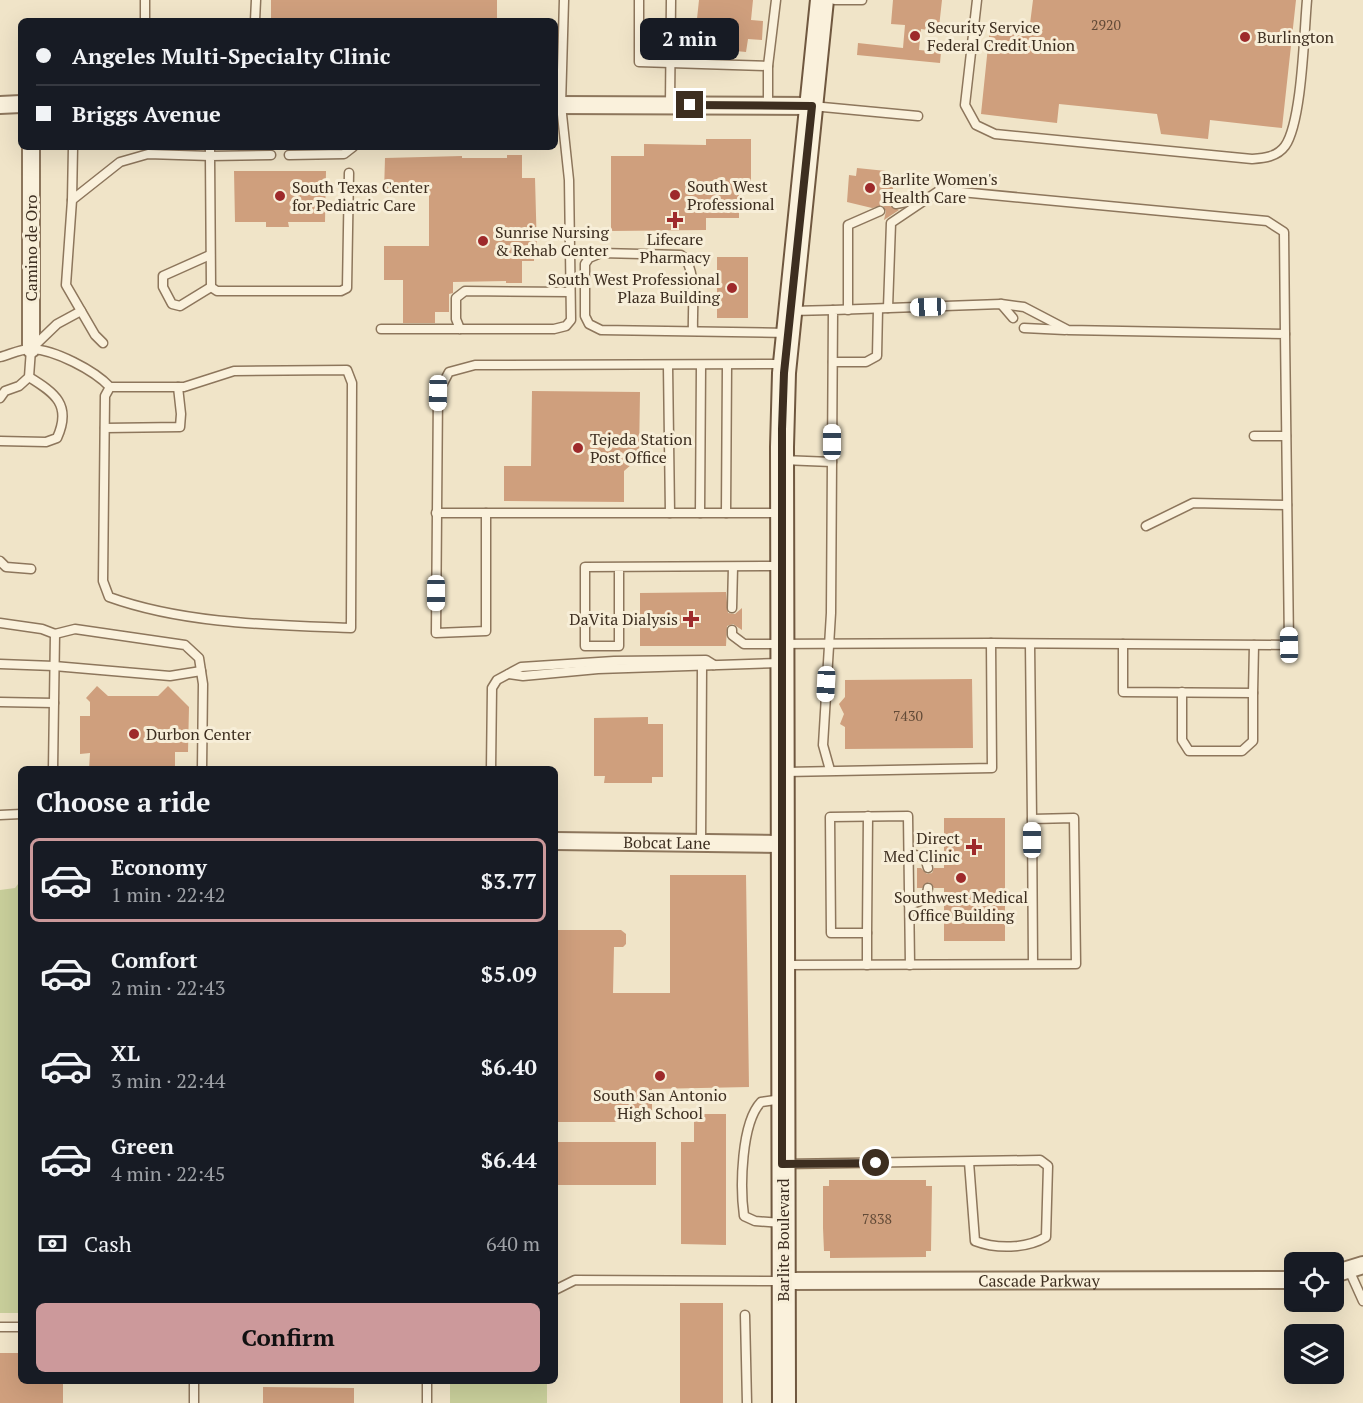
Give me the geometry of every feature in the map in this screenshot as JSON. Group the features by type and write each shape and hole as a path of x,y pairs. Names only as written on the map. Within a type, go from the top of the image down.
{"street":[{"name":"Barlite Boulevard","path":"784,1403 781,844 782,460 785,364 822,0"},
{"path":"558,105 812,106"},
{"name":"Camino de Oro","path":"31,150 31,349"},
{"name":"Bobcat Lane","path":"558,841 781,844"},
{"name":"Cascade Parkway","path":"784,1281 1284,1280"}],"lane":[{"path":"145,0 145,18"},
{"path":"255,18 256,0"},
{"path":"381,329 554,329 566,326 571,320 569,180 558,105 564,0"},
{"path":"639,0 639,62 768,66"},
{"path":"670,105 671,0"},
{"path":"768,105 768,66 776,0"},
{"path":"835,0 862,0"},
{"path":"977,0 965,105 976,125 995,134 1252,159 1270,157 1285,147 1294,125 1307,0"},
{"path":"812,106 918,116"},
{"path":"73,150 66,285 103,343"},
{"path":"289,155 344,154 349,150"},
{"path":"72,200 120,162 148,154 210,151 271,155"},
{"path":"210,151 211,287"},
{"path":"211,287 217,291 340,291 346,288 349,173"},
{"path":"509,674 523,676 598,669 702,667 756,663 782,654 827,644 1289,645 1284,232 1267,221 940,190 891,223 888,308"},
{"path":"896,204 927,199"},
{"path":"848,310 848,225 880,211"},
{"path":"693,331 692,269 687,259 681,255 601,253 589,258 585,264 585,316 595,328 693,331 789,322 833,310 1001,304 1024,307 1068,330"},
{"path":"210,255 163,276 163,287 172,304 180,306 211,287"},
{"path":"460,329 456,319 456,298 465,291 570,292"},
{"path":"1001,304 1014,318"},
{"path":"833,363 866,363 877,356 878,309"},
{"path":"830,770 823,745 827,644 831,613 833,310"},
{"path":"0,398 5,391 19,386 29,377 31,349 57,324 81,311"},
{"path":"1024,328 1285,334"},
{"path":"0,357 31,349 66,358 103,379 110,387 178,387 234,371 347,370 352,383 351,628 287,626 202,617 129,604 109,597 103,581 105,396 110,387"},
{"path":"486,513 486,631 436,633 438,393 449,372 476,365 727,366 785,364"},
{"path":"669,366 670,513"},
{"path":"700,513 701,366"},
{"path":"726,513 727,366"},
{"path":"0,441 46,442 57,438 62,427 61,403 56,394 29,377"},
{"path":"105,428 180,427 178,387"},
{"path":"1254,436 1286,436"},
{"path":"782,460 832,462"},
{"path":"1146,526 1193,502 1287,504"},
{"path":"436,513 782,513"},
{"path":"0,561 6,567 31,569"},
{"path":"619,567 619,646 585,646 585,567 782,566"},
{"path":"732,608 733,567"},
{"path":"0,622 42,629 55,634 75,629 185,645 199,658 201,671 202,766"},
{"path":"732,630 732,635 744,644 782,654"},
{"path":"53,766 55,634"},
{"path":"782,772 992,768 991,644"},
{"path":"1030,644 1033,964"},
{"path":"1123,644 1123,692 1253,693"},
{"path":"1182,692 1182,740 1190,751 1242,751 1249,747 1253,741 1254,645"},
{"path":"492,766 492,688 497,680 521,667 614,661 705,660 714,665"},
{"path":"0,664 54,666 170,676 201,671"},
{"path":"701,842 702,667"},
{"path":"0,702 54,703"},
{"path":"0,815 18,814"},
{"path":"867,965 868,816"},
{"path":"867,933 831,933 830,817 908,816 910,965"},
{"path":"783,965 1076,964 1074,818 1032,819"},
{"path":"909,853 925,858 928,868"},
{"path":"909,905 926,898 928,888"},
{"path":"783,1100 761,1102 752,1111 742,1184 744,1216 755,1221 783,1223"},
{"path":"782,1164 1040,1160 1048,1166 1046,1238 1039,1242 1014,1246 988,1246 975,1241 969,1162"},
{"path":"1349,1270 1363,1301"},
{"path":"558,1288 575,1280 784,1281"},
{"path":"745,1315 747,1403"},
{"path":"0,1327 18,1327"},
{"path":"194,1384 194,1403"},
{"path":"427,1403 428,1384"}],"green space":[{"path":"18,884 18,1313 0,1313 0,890 15,888"},
{"path":"450,1384 547,1384 547,1403 450,1403"}],"building":[{"path":"271,0 497,0 497,18 271,18"},
{"path":"699,0 753,0 751,20 763,21 762,40 748,39 746,52 694,47"},
{"name":"Security Service Federal Credit Union","path":"893,0 942,0 939,27 928,26 928,30 921,29 919,50 941,52 940,63 857,55 858,43 903,48 905,25 891,24"},
{"path":"1033,0 1296,0 1282,128 1210,120 1208,139 1161,134 1157,114 1059,104 1057,123 981,114 990,27 1029,32"},
{"name":"South West Professional","path":"706,139 751,139 751,181 739,181 739,218 706,218 706,230 611,231 611,156 644,156 644,144 706,145"},
{"name":"Sunrise Nursing & Rehab Center","path":"507,155 522,155 522,178 535,178 537,252 534,252 534,261 522,261 522,283 453,282 453,293 449,294 449,312 435,312 435,323 403,323 403,280 384,280 384,246 429,246 429,192 384,192 385,158 462,156 462,158 507,158"},
{"name":"Barlite Women's Health Care","path":"857,168 886,171 885,178 893,179 893,198 890,206 899,210 884,220 886,211 883,206 872,208 847,202 849,175 856,176"},
{"name":"South Texas Center for Pediatric Care","path":"234,171 326,171 325,222 288,222 289,227 266,227 266,222 235,222"},
{"name":"South West Professional Plaza Building","path":"717,257 748,257 748,318 717,318"},
{"path":"532,391 640,392 639,458 624,471 624,502 504,501 504,466 531,466"},
{"name":"DaVita Dialysis","path":"726,592 728,613 735,614 742,608 742,630 733,624 727,626 726,646 640,646 640,593"},
{"path":"972,679 973,748 845,749 845,727 840,724 844,714 839,704 845,697 845,680"},
{"name":"Durbon Center","path":"97,686 108,696 158,696 168,686 189,707 188,752 175,752 175,766 89,766 90,753 80,754 80,716 90,716 90,702 86,698"},
{"path":"648,717 648,724 663,724 663,777 652,777 652,783 604,783 605,776 594,776 594,718"},
{"name":"Southwest Medical Office Building","path":"944,818 1005,818 1005,941 944,941 944,888 934,888 929,882 922,888 917,888 917,868 921,868 927,874 932,873 934,868 944,868"},
{"path":"670,875 746,875 749,1087 652,1089 652,1122 558,1122 558,930 621,930 626,934 626,944 623,947 614,947 613,993 670,993"},
{"path":"694,1114 726,1114 726,1245 681,1244 681,1142 694,1142"},
{"path":"558,1142 656,1142 656,1185 558,1185"},
{"path":"829,1180 926,1180 926,1186 932,1186 931,1251 926,1251 926,1257 830,1258 830,1251 824,1251 823,1228 823,1186 829,1186"},
{"path":"680,1303 723,1303 723,1403 680,1403"},
{"path":"0,1353 18,1353 18,1384 63,1384 63,1403 0,1403"},
{"path":"263,1387 354,1388 354,1403 263,1403"}],"place":[{"name":"Security Service Federal Credit Union","path":"915,36"},
{"name":"Burlington","path":"1245,37"},
{"name":"Barlite Women's Health Care","path":"870,188"},
{"name":"South West Professional","path":"675,195"},
{"name":"South Texas Center for Pediatric Care","path":"280,196"},
{"name":"Lifecare Pharmacy","path":"675,220"},
{"name":"Sunrise Nursing & Rehab Center","path":"483,241"},
{"name":"South West Professional Plaza Building","path":"732,288"},
{"name":"Tejeda Station Post Office","path":"578,448"},
{"name":"DaVita Dialysis","path":"691,619"},
{"name":"Durbon Center","path":"134,734"},
{"name":"Direct Med Clinic","path":"974,847"},
{"name":"Southwest Medical Office Building","path":"961,878"},
{"name":"South San Antonio High School","path":"660,1076"}],"route":[{"path":"690,105 812,106 784,373 782,429 782,1164 876,1163"}]}
